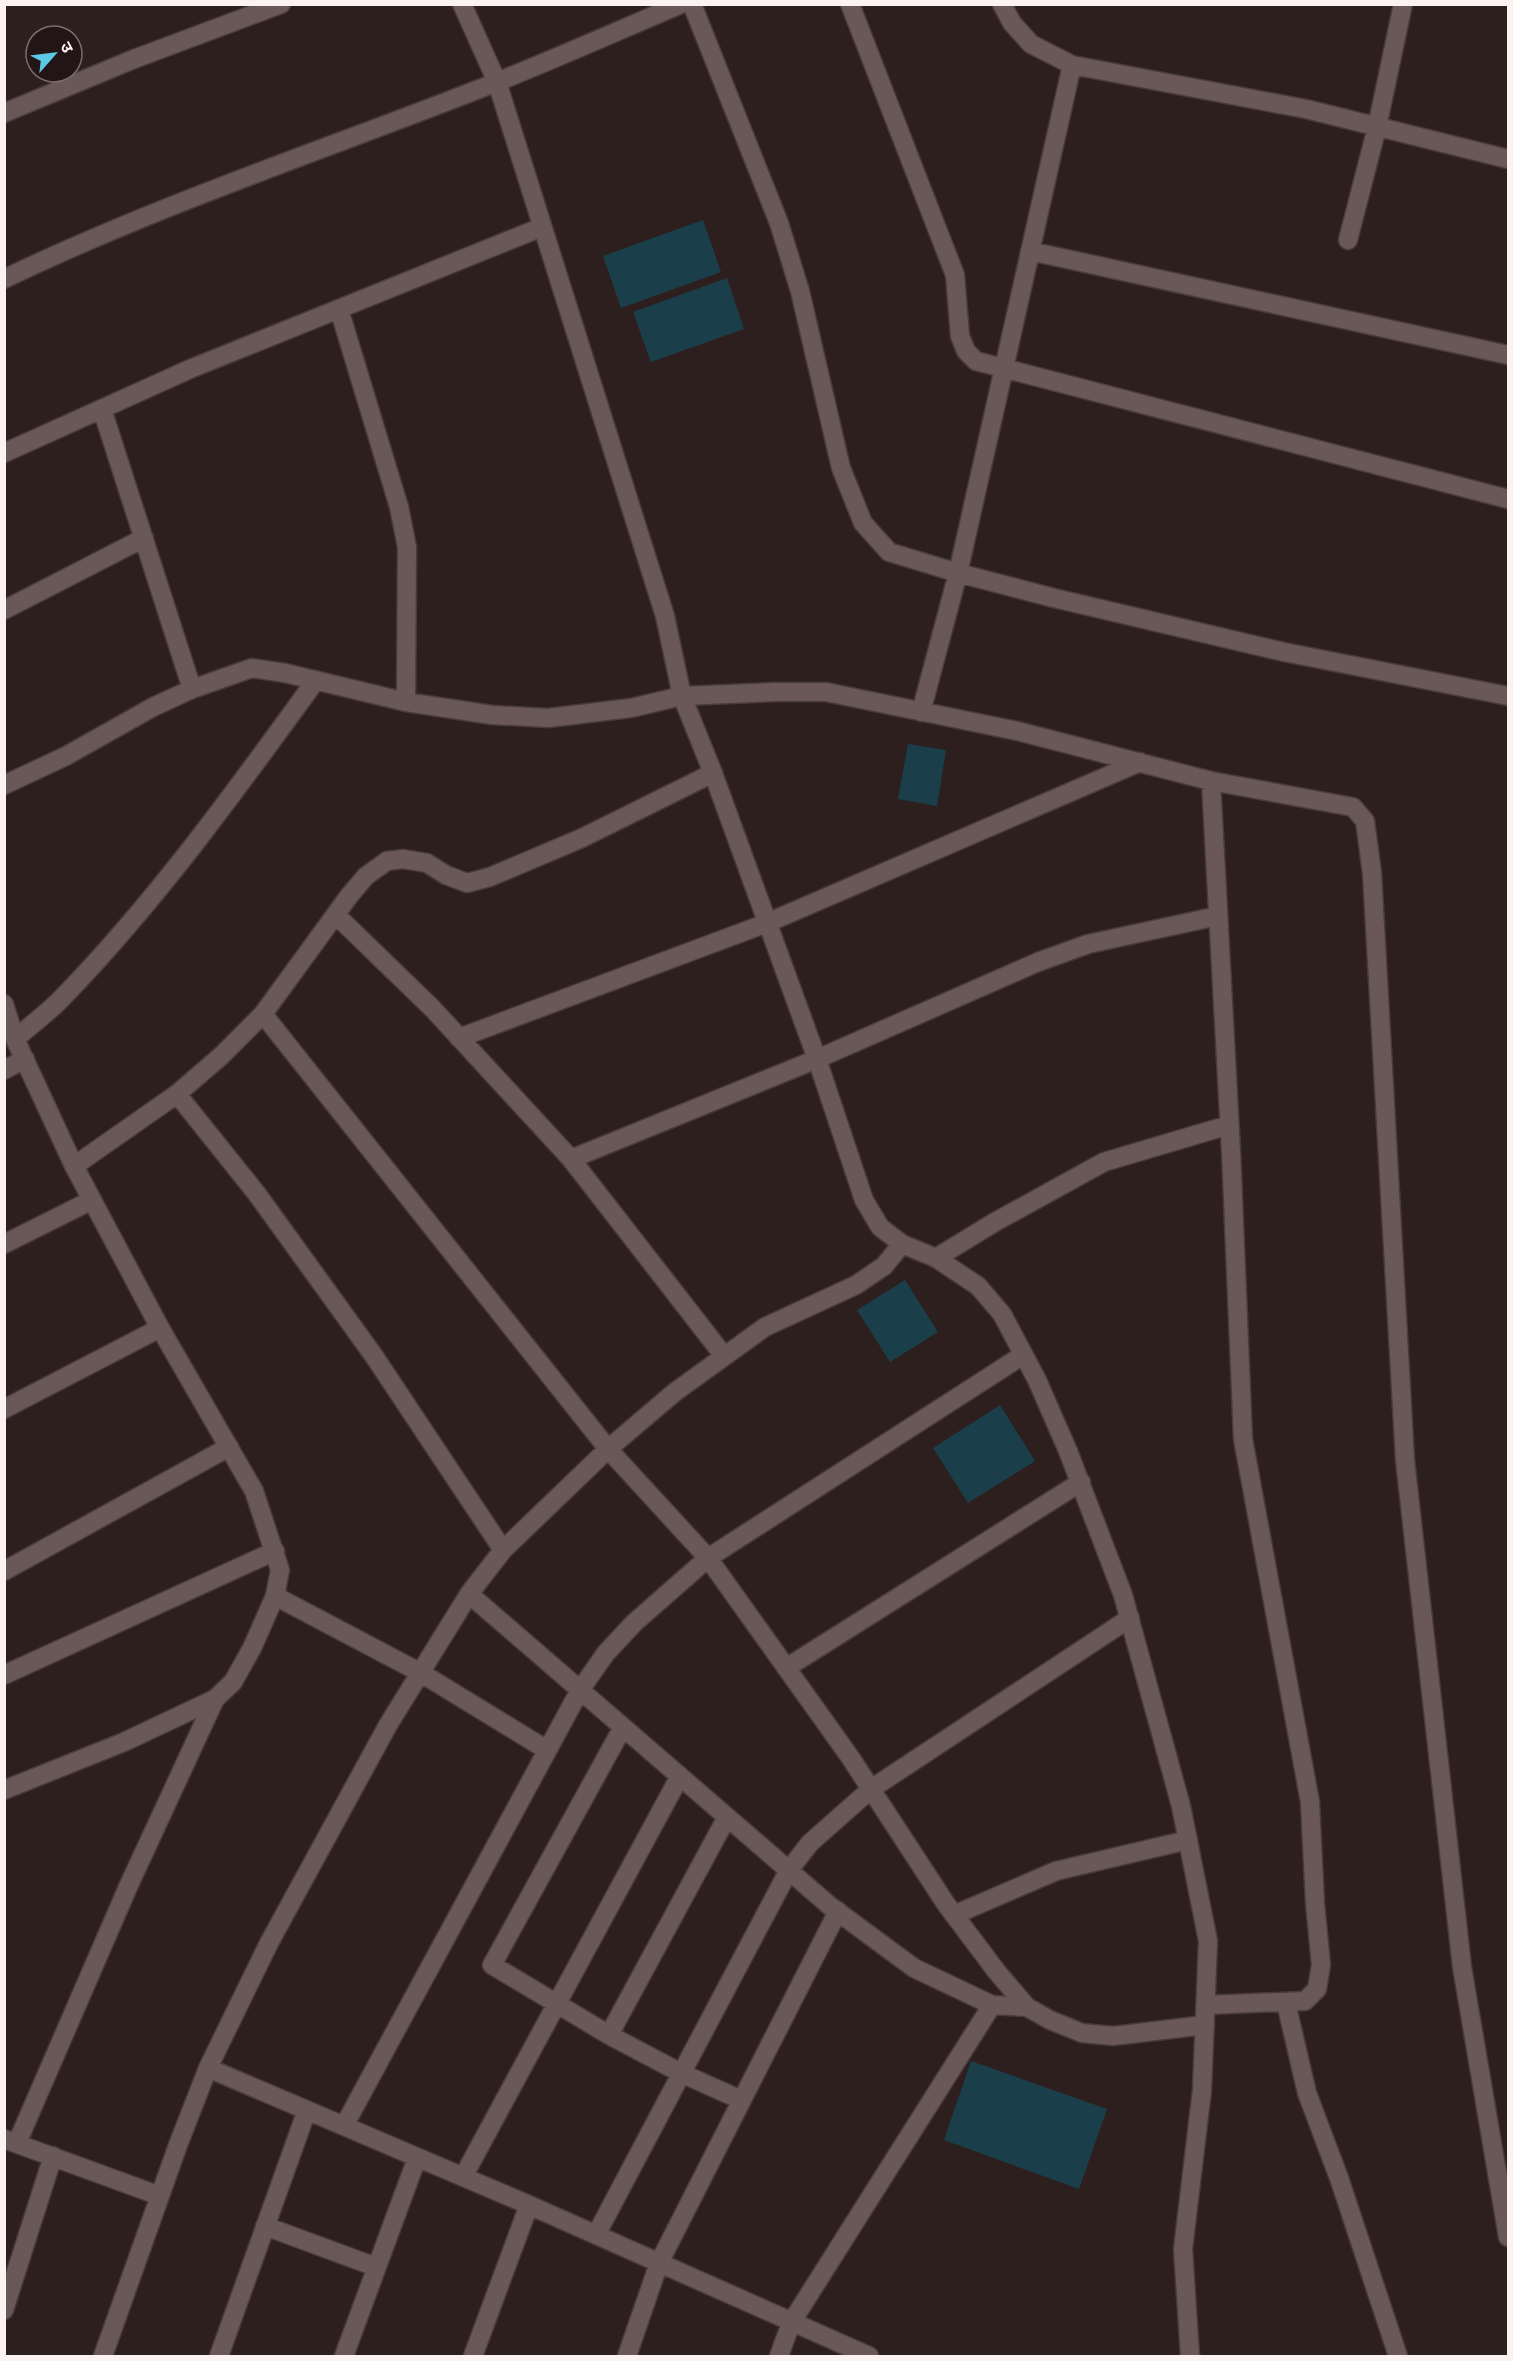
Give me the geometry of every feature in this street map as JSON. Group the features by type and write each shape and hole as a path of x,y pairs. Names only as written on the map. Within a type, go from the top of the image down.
{"street":[{"path":"4,112 134,59 281,4"},
{"path":"462,4 497,82 665,616 682,696 713,773 817,1059 864,1200 880,1227 902,1244 936,1258 978,1286 1002,1314 1037,1380 1081,1482 1130,1618 1181,1806 1208,1941 1202,2090 1183,2249 1190,2356"},
{"path":"4,279 55,255 261,170 497,82 681,4"},
{"path":"692,4 779,223 800,291 841,468 863,523 889,552 1054,598 1284,652 1509,696"},
{"path":"850,4 955,275 960,336 966,351 976,361 1509,499"},
{"path":"1002,4 1012,23 1031,44 1072,65 1295,107 1509,159"},
{"path":"1348,240 1377,127 1403,4"},
{"path":"921,712 958,573 1072,65"},
{"path":"4,453 190,369 542,226"},
{"path":"1030,251 1509,355"},
{"path":"339,309 399,507 407,547 406,702"},
{"path":"102,409 192,689"},
{"path":"6,606 144,538"},
{"path":"4,785 66,756 153,707 227,675 252,668 316,680 406,702 492,715 548,718 631,708 682,696 826,692 1017,731 1211,781 1353,807 1365,820 1372,873 1406,1460 1462,1967 1509,2237"},
{"path":"15,1039 62,999 142,909 265,751 316,680"},
{"path":"459,1038 767,923 1140,762"},
{"path":"74,1166 177,1094 221,1056 264,1014 366,876 387,861 403,859 428,863 446,875 467,883 490,877 582,838 713,773"},
{"path":"1206,2005 1305,2001 1317,1989 1321,1965 1315,1903 1310,1802 1243,1439 1211,781"},
{"path":"336,915 459,1038 571,1160 724,1356"},
{"path":"571,1160 817,1059 1038,962 1088,944 1218,916"},
{"path":"4,1004 15,1039 74,1166 160,1328 254,1491 280,1569 275,1596 252,1648 233,1682 215,1699 124,1742 4,1790"},
{"path":"264,1014 608,1449 708,1558 871,1789 954,1915 1027,2007 1050,2020 1082,2033 1113,2036 1205,2025"},
{"path":"4,1070 25,1059"},
{"path":"177,1094 257,1194 374,1356 503,1550"},
{"path":"936,1258 994,1222 1104,1162 1229,1125"},
{"path":"4,1244 92,1200"},
{"path":"103,2356 208,2068 274,1933 388,1725 469,1594 503,1550 608,1449 675,1392 765,1327 856,1285 884,1266 902,1244"},
{"path":"4,1409 160,1328"},
{"path":"344,2126 580,1690 606,1653 634,1623 708,1558 1023,1354"},
{"path":"4,1571 229,1447"},
{"path":"786,1668 1081,1482"},
{"path":"4,1675 275,1551"},
{"path":"469,1594 789,1870 838,1911 914,1968 992,2005 1027,2007"},
{"path":"275,1596 421,1673 547,1750"},
{"path":"596,2235 789,1870 810,1843 871,1789 1130,1618"},
{"path":"160,2196 11,2141 215,1699"},
{"path":"623,1727 492,1965 609,2035 681,2073 741,2100"},
{"path":"463,2177 680,1776"},
{"path":"609,2035 727,1817"},
{"path":"954,1915 1056,1871 1188,1840"},
{"path":"627,2356 659,2263 838,1911"},
{"path":"1286,2003 1307,2093 1339,2178 1398,2356"},
{"path":"779,2356 791,2323 992,2005"},
{"path":"208,2068 529,2205 860,2355"},
{"path":"219,2356 307,2110"},
{"path":"4,2310 52,2156"},
{"path":"344,2356 417,2158"},
{"path":"473,2356 529,2205"},
{"path":"265,2226 376,2267"}],"building":[{"path":"703,220 721,272 621,308 603,256"},
{"path":"727,278 744,329 651,362 633,312"},
{"path":"908,744 946,750 937,806 898,799"},
{"path":"905,1280 938,1332 890,1362 857,1310"},
{"path":"1000,1405 1035,1461 968,1503 933,1448"},
{"path":"971,2061 1107,2109 1079,2189 944,2140"}]}
